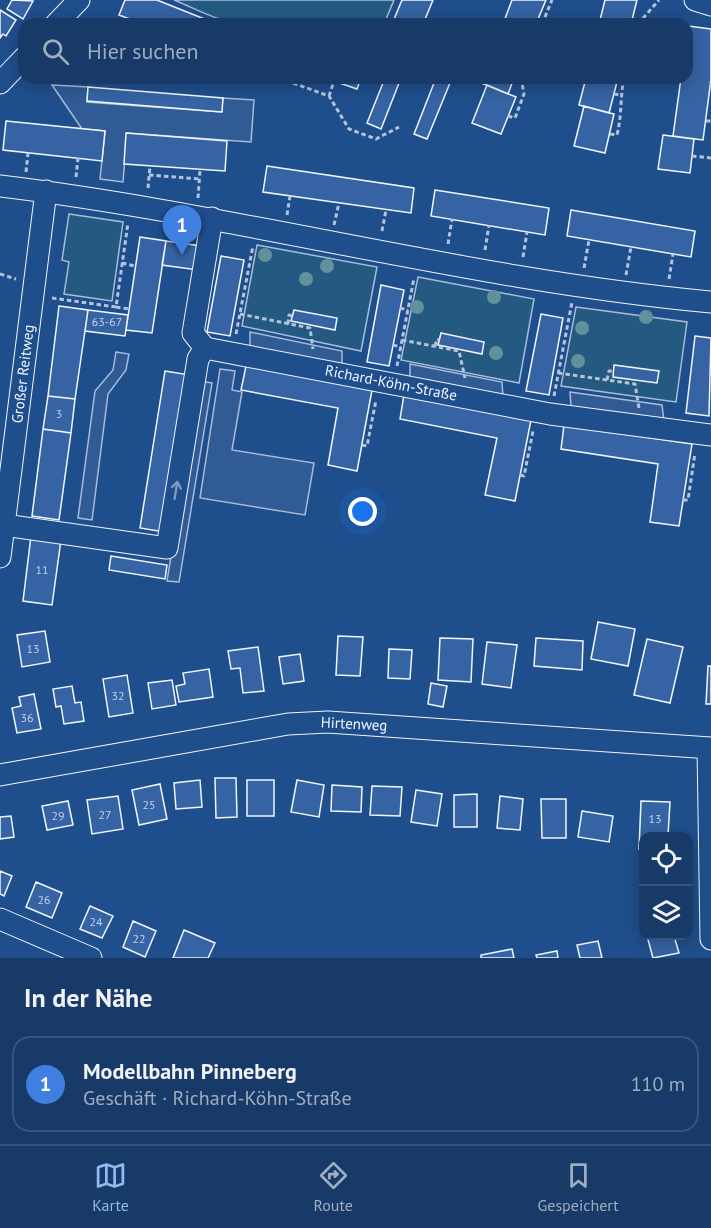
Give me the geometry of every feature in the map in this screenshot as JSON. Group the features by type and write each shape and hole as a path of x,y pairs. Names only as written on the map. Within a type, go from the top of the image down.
{"street":[{"path":"62,18 79,0"},
{"path":"695,0 711,5"},
{"path":"0,83 18,64"},
{"path":"0,186 139,205 418,259 578,286 711,302"},
{"name":"Großer Reitweg","path":"0,557 46,191"},
{"path":"4,525 167,548 198,359 205,348 194,333 204,217"},
{"name":"Richard-Köhn-Straße","path":"205,348 543,413 705,434"},
{"name":"Hirtenweg","path":"0,775 288,724 328,722 709,748"},
{"path":"709,748 711,939"},
{"path":"0,919 91,958"}],"path":[{"path":"545,18 552,0"},
{"path":"643,18 659,0"},
{"path":"543,5 549,8"},
{"path":"297,84 329,96 350,129 376,139 399,127"},
{"path":"329,96 333,84"},
{"path":"508,116 515,118 524,94 522,84"},
{"path":"610,134 617,135 622,114 620,95 623,84"},
{"path":"614,94 620,95"},
{"path":"706,121 711,122"},
{"path":"692,156 711,158"},
{"path":"116,307 122,263 150,166"},
{"path":"200,170 204,217"},
{"path":"149,175 200,179"},
{"path":"446,264 452,219"},
{"path":"482,270 489,225"},
{"path":"233,353 257,227"},
{"path":"520,276 527,232"},
{"path":"520,475 524,476 527,450 558,374 589,240"},
{"path":"623,292 630,247"},
{"path":"666,297 673,254"},
{"path":"362,445 367,446 369,420 401,347 418,259"},
{"path":"122,263 135,266"},
{"path":"241,278 247,280"},
{"path":"33,295 129,309"},
{"path":"400,308 408,310"},
{"path":"234,316 240,315 310,328 315,368"},
{"path":"288,324 289,315 292,316"},
{"path":"560,337 565,338"},
{"path":"435,347 436,339 439,340"},
{"path":"402,340 459,351 467,398"},
{"path":"393,345 401,347"},
{"path":"607,380 609,370 614,371"},
{"path":"552,374 635,384 642,427"},
{"path":"683,500 688,500 689,474 705,434"}],"shaded area":[{"path":"174,0 394,0 386,18 216,18"},
{"path":"52,85 88,87 87,102 221,112 223,98 254,100 251,142 127,133 123,182 100,179 105,131 82,129"},
{"path":"69,214 123,222 112,301 64,294 69,262 62,260"},
{"path":"257,245 377,267 361,351 242,326"},
{"path":"418,277 534,299 519,383 401,360"},
{"path":"576,307 687,322 676,402 561,386"},
{"path":"250,332 342,351 342,367 250,348"},
{"path":"116,352 129,354 126,370 108,394 92,520 78,518 95,391 113,370"},
{"path":"410,364 502,382 503,398 410,379"},
{"path":"220,369 235,371 232,390 242,392 232,450 314,463 305,515 200,498"},
{"path":"199,381 212,383 179,582 167,581"},
{"path":"570,392 662,405 664,421 571,407"}],"building":[{"path":"12,0 33,1 24,18 7,9"},
{"path":"125,0 157,0 202,18 127,18 119,15"},
{"path":"402,0 433,0 426,18 394,18"},
{"path":"512,0 546,0 538,18 505,18"},
{"path":"605,0 637,0 632,18 600,18"},
{"path":"0,10 16,20 6,36 3,34 0,38"},
{"path":"693,27 711,29 711,79 703,140 673,136 680,84 693,84"},
{"path":"342,84 359,84 357,89"},
{"path":"383,84 399,84 381,129 367,123"},
{"path":"434,84 450,84 427,139 414,134"},
{"path":"484,84 512,84 508,94"},
{"path":"584,84 616,84 609,113 579,105"},
{"path":"487,85 516,97 501,134 472,123"},
{"path":"88,87 223,98 222,112 87,101"},
{"path":"584,106 614,114 605,153 574,146"},
{"path":"6,121 105,131 102,161 3,150"},
{"path":"126,133 227,141 225,171 124,164"},
{"path":"663,135 694,139 690,173 658,169"},
{"path":"267,166 414,188 411,213 263,192"},
{"path":"435,190 549,208 545,235 431,216"},
{"path":"571,210 695,231 691,257 567,236"},
{"path":"140,237 166,241 152,333 126,330"},
{"path":"166,241 201,246 198,270 162,265"},
{"path":"221,256 244,260 230,336 207,332"},
{"path":"381,285 404,290 389,366 367,362"},
{"path":"59,306 88,310 75,399 48,396"},
{"path":"88,310 128,315 125,336 85,331"},
{"path":"294,310 337,318 335,330 291,321"},
{"path":"541,314 563,318 549,395 526,391"},
{"path":"441,333 484,342 482,354 438,345"},
{"path":"695,336 711,338 709,416 686,413"},
{"path":"614,365 659,371 657,383 613,377"},
{"path":"246,366 372,390 357,471 328,465 338,408 241,390"},
{"path":"165,371 190,375 164,532 140,528"},
{"path":"404,395 531,420 515,501 485,495 497,438 400,419"},
{"path":"48,396 75,399 71,433 43,429"},
{"path":"564,425 692,444 679,526 650,522 658,464 561,449"},
{"path":"43,429 71,433 59,520 32,516"},
{"path":"31,536 61,540 52,605 23,601"},
{"path":"111,556 167,565 165,579 109,570"},
{"path":"598,622 635,629 628,666 591,659"},
{"path":"45,631 50,662 22,667 17,635"},
{"path":"338,636 363,637 360,676 336,675"},
{"path":"440,638 473,639 471,682 438,680"},
{"path":"536,638 583,641 582,670 534,666"},
{"path":"647,639 683,647 670,703 634,695"},
{"path":"487,642 517,645 511,688 482,684"},
{"path":"258,647 264,691 243,693 240,668 231,669 228,651"},
{"path":"389,649 412,650 410,679 388,678"},
{"path":"300,654 304,681 283,684 279,657"},
{"path":"708,666 711,666 711,704 706,704"},
{"path":"209,669 213,697 179,702 176,686 185,684 183,673"},
{"path":"127,675 133,713 109,717 103,679"},
{"path":"172,680 176,705 152,709 148,683"},
{"path":"431,683 447,686 443,707 428,704"},
{"path":"72,686 75,703 81,702 84,721 64,724 61,706 56,707 53,689"},
{"path":"34,694 41,729 17,733 12,708 21,706 19,697"},
{"path":"215,778 236,778 237,817 216,818"},
{"path":"200,780 202,807 176,809 174,783"},
{"path":"247,780 274,780 274,816 247,816"},
{"path":"297,780 324,785 319,817 291,812"},
{"path":"160,784 167,819 139,825 132,790"},
{"path":"332,785 362,787 361,812 331,811"},
{"path":"372,786 402,787 400,816 370,815"},
{"path":"416,790 442,794 437,826 411,822"},
{"path":"477,794 477,827 454,827 454,795"},
{"path":"118,796 123,829 92,834 87,800"},
{"path":"500,796 523,799 520,830 497,828"},
{"path":"541,799 566,799 566,838 542,838"},
{"path":"68,801 73,825 47,830 42,806"},
{"path":"641,801 670,802 668,832 640,832"},
{"path":"582,811 613,816 609,842 578,837"},
{"path":"11,816 14,837 0,839 0,817"},
{"path":"0,871 12,876 4,896 0,894"},
{"path":"36,882 62,893 52,918 26,907"},
{"path":"90,906 113,916 102,938 80,929"},
{"path":"133,921 156,931 145,957 123,947"},
{"path":"184,930 215,943 208,958 173,958"},
{"path":"648,940 675,940 679,953 653,958"},
{"path":"598,941 602,958 580,958 577,945"},
{"path":"512,949 514,958 481,958 481,955"},
{"path":"557,951 558,958 537,958 536,955"}],"place":[{"name":"Modellbahn Pinneberg","path":"182,255"}]}
